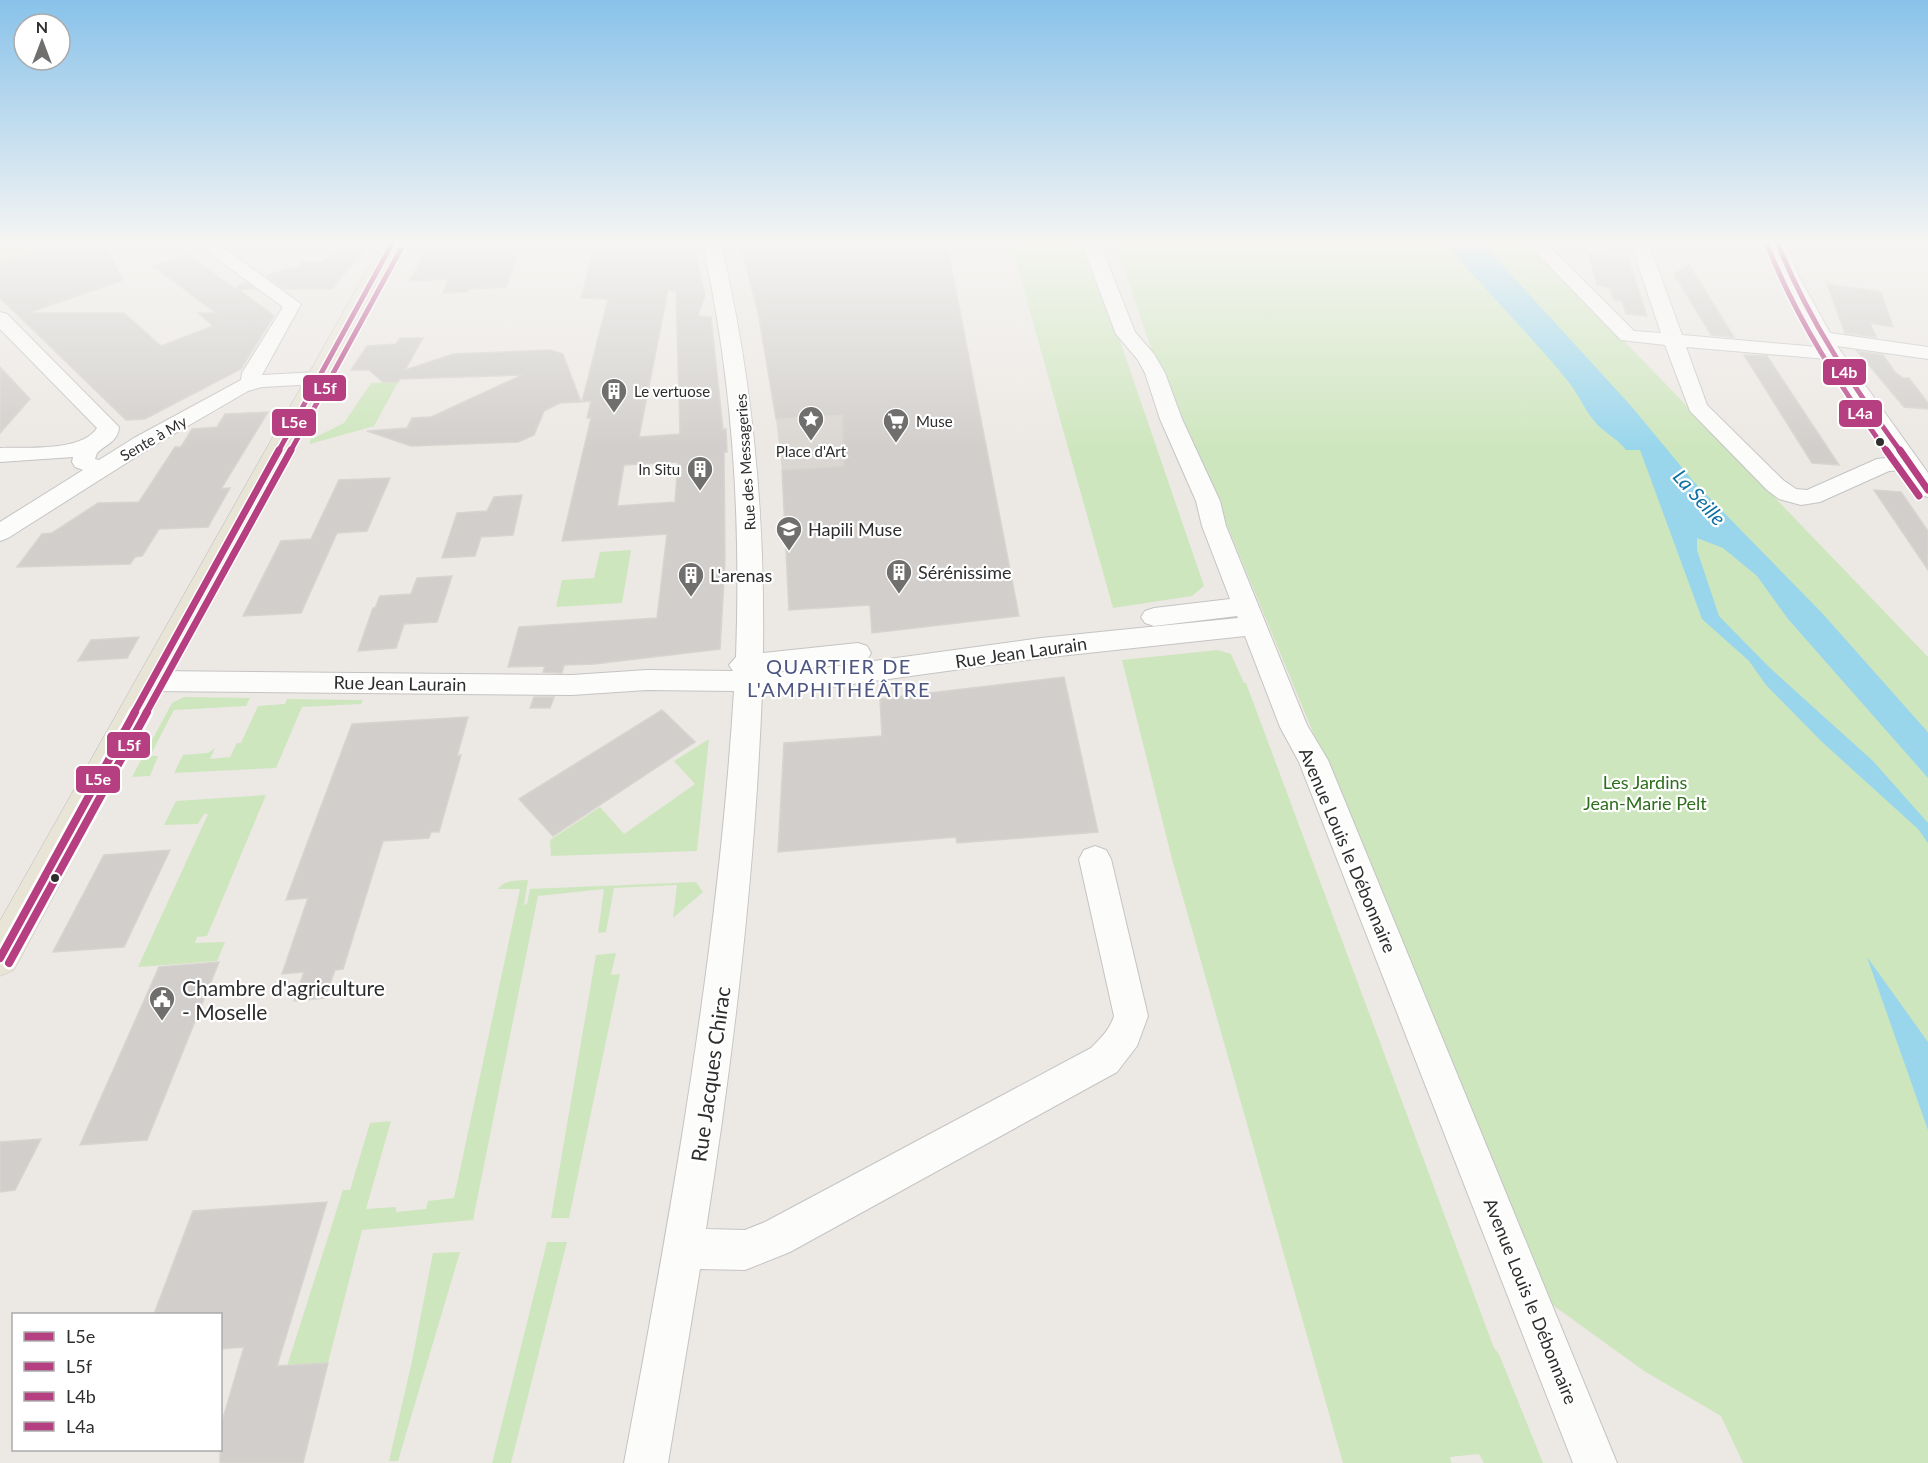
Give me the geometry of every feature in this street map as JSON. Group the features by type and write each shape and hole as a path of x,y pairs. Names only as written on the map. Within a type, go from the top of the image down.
{"main road":[{"path":"0,958 354,312"}],"street":[{"path":"250,383 252,373 289,312"},
{"name":"Rue des Messageries","path":"727,312 738,366 743,416 750,541 750,673"},
{"name":"Avenue Louis le Débonnaire","path":"1118,312 1126,334 1147,358 1155,373 1171,418 1208,501 1214,526 1249,616 1294,727 1317,770 1595,1463"},
{"path":"1605,312 1628,336 1928,353"},
{"path":"1664,312 1697,408 1774,485 1787,495 1802,499 1812,497 1885,464 1909,463"},
{"path":"1809,312 1827,346 1928,490"},
{"path":"0,318 108,427 108,432 90,445 83,454 83,462 100,469"},
{"name":"Sente à My","path":"0,533 142,443 250,383 318,378"},
{"path":"0,455 66,452 124,439 142,443"},
{"name":"Rue Jean Laurain","path":"152,681 572,685 750,673 794,682 1249,616"},
{"name":"Rue Jacques Chirac","path":"646,1463 703,1134 734,888 750,673"},
{"path":"684,1248 745,1250 776,1238 1104,1060 1118,1046 1128,1031 1131,1016 1095,859"}],"green space":[{"path":"1030,312 1108,312 1119,338 1204,586 1192,596 1113,608"},
{"name":"Les Jardins Jean-Marie Pelt","path":"1139,312 1597,312 1928,657 1928,1463 1743,1463 1721,1416 1644,1371 1550,1303 1163,371 1152,351"},
{"path":"398,382 374,426 310,444 310,440 344,423 371,383"},
{"path":"631,550 622,603 556,607 562,580 594,578 600,552"},
{"path":"1218,650 1231,654 1246,683 1494,1348 1499,1354 1543,1463 1484,1463 1479,1454 1450,1457 1451,1463 1343,1463 1172,859 1122,660"},
{"path":"184,697 250,698 246,706 174,710 150,756 158,756 150,776 132,777 172,703"},
{"path":"287,699 363,700 361,704 302,707 276,768 174,773 183,755 208,753 215,748 210,759 230,757 237,743 241,743 258,706 285,704"},
{"path":"709,739 697,851 551,856 550,840 600,807 624,834 695,784 674,761"},
{"path":"266,795 207,936 197,937 195,943 225,942 217,961 138,967 208,814 204,814 198,824 164,825 176,801"},
{"path":"528,880 524,905 527,904 530,889 696,882 703,892 673,918 677,885 614,888 606,932 598,933 604,889 538,896 473,1220 362,1230 328,1363 287,1366 343,1190 350,1190 370,1123 391,1121 366,1209 396,1207 396,1212 426,1209 428,1201 454,1198 520,889 498,889 507,882"},
{"path":"616,953 611,975 620,974 569,1218 551,1218 596,955"},
{"path":"547,1242 567,1242 511,1463 492,1463"},
{"path":"460,1252 398,1461 389,1461 412,1361 433,1253"}],"shaded area":[{"name":"Place d'Art","path":"842,415 844,466 782,470 776,419"}],"water":[{"name":"La Seille","path":"1507,312 1545,312 1632,407 1694,482 1823,614 1926,730 1928,733 1928,778 1788,619 1757,576 1723,548 1697,538 1697,550 1719,616 1769,667 1873,761 1928,823 1928,843 1918,829 1821,741 1766,685 1749,661 1702,619 1640,450 1626,450 1599,426 1567,380"},
{"path":"1867,957 1928,1042 1928,1130"}],"building":[{"path":"15,312 124,313 161,346 213,326 198,313 269,312 274,316 241,369 145,419 126,420"},
{"path":"605,312 664,312 639,437 680,434 677,312 699,312 698,316 711,317 727,452 724,452 725,563 720,649 594,664 564,665 562,673 543,672 545,666 508,667 519,627 657,618 667,534 562,541 591,418 587,418 591,401 582,402","holes":["678,462 675,502 617,506 624,465"]},
{"name":"Muse","path":"758,312 960,312 1019,616 872,633 870,605 789,610 782,470 844,466 842,415 776,419"},
{"path":"1625,312 1646,312 1647,316"},
{"path":"1697,312 1719,312 1734,337 1711,335"},
{"path":"1837,312 1888,312 1893,327 1870,323 1876,337 1845,333"},
{"path":"400,338 423,338 405,370 453,354 551,350 563,354 581,402 560,403 544,411 534,435 518,442 411,446 367,431 407,428 412,418 431,417 522,375 400,379 398,382 383,382 369,370 351,370 367,346 396,344"},
{"path":"1857,351 1883,355 1895,372 1903,378 1909,378 1928,403 1928,409 1904,407"},
{"path":"1744,355 1767,356 1839,465 1812,463"},
{"path":"0,367 30,399 0,433"},
{"path":"268,412 221,489 230,488 208,527 159,529 142,556 135,557 130,564 17,567 42,534 52,533 98,503 139,502 175,447 181,447 192,429 217,427 225,414"},
{"path":"390,478 367,531 337,533 301,613 243,616 281,541 311,539 339,480"},
{"path":"1874,490 1901,492 1928,531 1928,570"},
{"path":"522,495 513,535 481,537 475,556 442,558 457,513 487,511 494,497"},
{"path":"452,576 437,622 404,624 396,648 358,651 373,608 380,596 411,594 417,578"},
{"path":"139,637 127,658 78,661 91,640"},
{"path":"1064,677 1098,832 957,843 956,837 778,852 784,743 882,736 880,699"},
{"path":"534,697 554,697 550,708 530,708"},
{"path":"662,710 695,742 553,836 519,799"},
{"path":"468,717 457,756 461,755 439,832 431,832 429,838 383,841 343,969 335,970 325,998 294,1001 304,972 282,974 308,898 286,900 352,724"},
{"path":"170,850 124,947 53,952 104,855"},
{"path":"219,962 147,1140 80,1145 159,967"},
{"path":"41,1139 15,1190 0,1192 0,1142"},
{"path":"327,1202 277,1366 328,1363 303,1463 220,1463 222,1421 244,1347 222,1349 222,1313 154,1313 193,1211"}],"transit line":[{"name":"L5e","path":"0,958 355,312"},
{"name":"L5f","path":"9,963 366,312"},
{"name":"L4a","path":"1796,312 1855,407 1919,496"},
{"name":"L4b","path":"1808,312 1844,372 1928,490"}],"place":[{"name":"Le vertuose","path":"614,414"},
{"name":"Place d'Art","path":"811,442"},
{"name":"Muse","path":"896,444"},
{"name":"In Situ","path":"700,492"},
{"name":"Hapili Muse","path":"789,552"},
{"name":"Sérénissime","path":"899,595"},
{"name":"L'arenas","path":"691,598"},
{"name":"Chambre d'agriculture - Moselle","path":"162,1022"}],"district":[{"name":"QUARTIER DE L'AMPHITHÉÂTRE","path":"839,678"}]}
